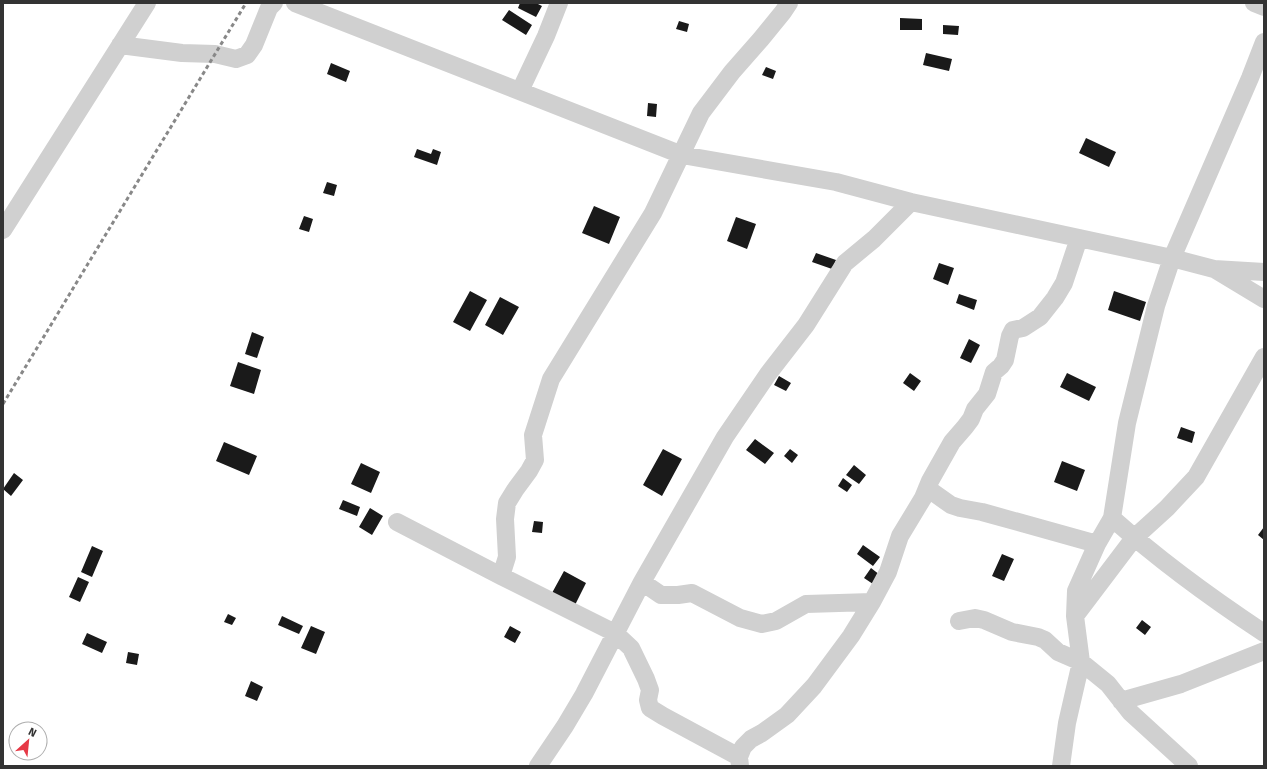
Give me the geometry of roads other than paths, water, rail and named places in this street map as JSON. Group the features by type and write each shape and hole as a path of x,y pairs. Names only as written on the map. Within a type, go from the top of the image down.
{"street":[{"path":"3,230 147,3"},
{"path":"120,45 182,53 215,54 236,59 247,55 254,45 269,8 274,3"},
{"path":"295,3 682,156 836,182 911,202 1172,258 1214,269 1264,272"},
{"path":"520,91 546,36 559,3"},
{"path":"501,576 507,557 505,520 507,503 530,471 535,460 533,435 551,379 653,213 682,156 701,113 732,72 766,34 789,3"},
{"path":"1254,3 1264,7"},
{"path":"1061,766 1067,723 1081,662 1075,616 1076,591 1097,544 1112,518 1127,423 1156,306 1172,258 1250,78 1264,42"},
{"path":"538,766 565,726 584,694 642,582 725,437 768,374 806,325 845,263 874,238 911,202"},
{"path":"397,522 615,633 631,648 646,679 650,690 648,700 650,708 740,762 743,747 751,739 762,733 786,715 814,686 851,636 888,572 900,536 923,498 930,481 952,442 971,419 975,409 987,394 994,372 1006,360 1010,336 1013,330 1023,328 1040,317 1055,298 1064,283 1079,238"},
{"path":"1214,269 1264,299"},
{"path":"1075,616 1134,538 1167,508 1196,477 1264,357"},
{"path":"927,488 952,505 960,508 982,512 1097,544"},
{"path":"1112,518 1134,538 1173,569 1230,611 1264,633"},
{"path":"642,582 661,595 692,593 740,618 762,624 776,621 806,604 872,602"},
{"path":"959,621 976,618 1012,632 1045,640 1058,652 1081,662 1108,684 1130,712 1189,766"},
{"path":"1121,701 1181,684 1264,651"}],"railway":[{"path":"3,404 246,3"}]}
